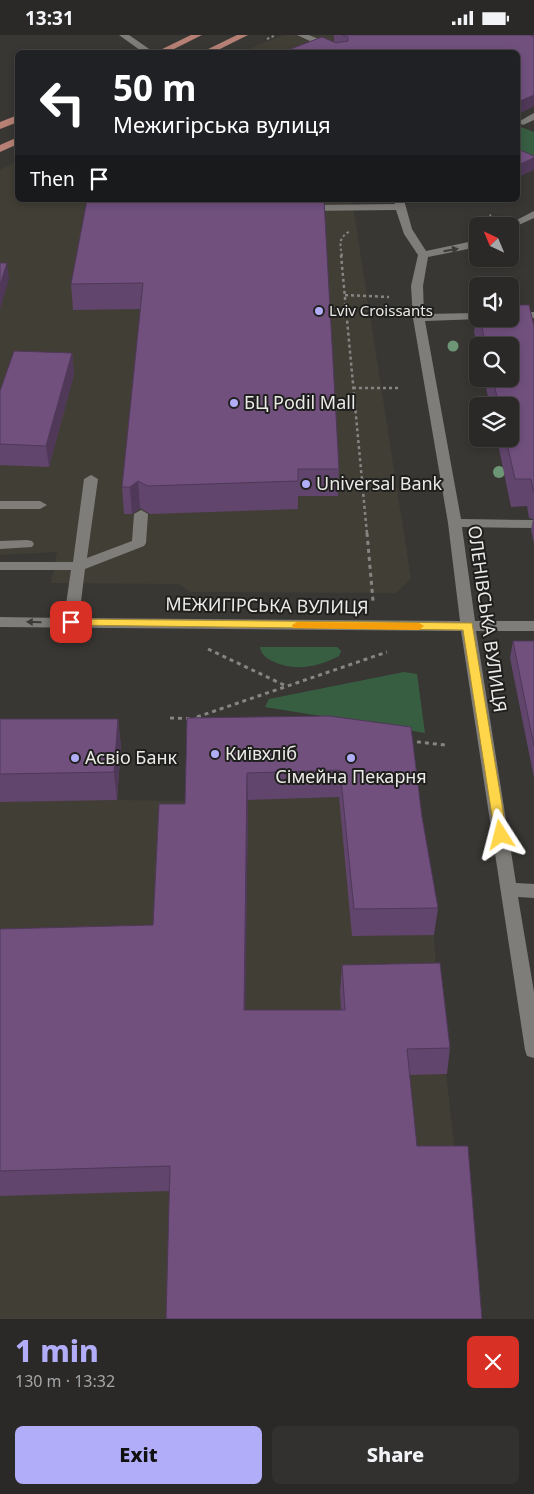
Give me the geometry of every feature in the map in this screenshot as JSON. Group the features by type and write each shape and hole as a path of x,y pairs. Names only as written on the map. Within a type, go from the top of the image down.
{"main road":[{"path":"165,50 198,35"},
{"path":"211,50 244,35"},
{"path":"0,126 15,119"},
{"path":"0,149 15,142"}],"street":[{"path":"123,35 146,50"},
{"path":"301,35 340,50"},
{"path":"523,122 534,116"},
{"path":"290,208 400,204 403,223 409,237 423,255 469,246"},
{"path":"521,221 534,214"},
{"path":"521,221 534,227"},
{"name":"ОЛЕНІВСЬКА ВУЛИЦЯ","path":"423,255 417,285 419,318 455,523 468,626 534,1049"},
{"path":"519,315 534,315"},
{"path":"419,318 469,316"},
{"path":"71,622 91,479"},
{"path":"0,505 40,505"},
{"path":"0,565 79,566 139,543 141,514"},
{"path":"455,523 534,524"},
{"path":"0,545 28,544"},
{"name":"МЕЖИГІРСЬКА ВУЛИЦЯ","path":"0,622 534,626"},
{"path":"510,890 534,891"}],"path":[{"path":"486,217 490,215"},
{"path":"353,230 343,235 340,240 374,604"},
{"path":"345,295 389,297"},
{"path":"354,388 400,389"},
{"path":"202,646 285,686"},
{"path":"195,718 395,649"},
{"path":"170,718 205,719"},
{"path":"407,741 445,745"}],"shaded area":[{"path":"283,35 481,35 512,50 246,50"},
{"path":"15,162 15,202 352,202 411,579 396,593 190,592 179,584 51,583 57,552 0,555 0,170"},
{"path":"0,747 121,747 117,800 187,801 339,797 345,845 434,935 437,990 473,1319 0,1319"}],"green space":[{"path":"520,127 534,132 534,157 520,151"},
{"path":"260,647 337,647 341,651 339,656 323,663 297,667 270,660 263,654"},
{"path":"404,672 417,674 425,733 265,707 269,699"}],"building":[{"path":"342,35 530,35 534,37 534,95 520,101 520,50 288,50 322,37 336,43 348,41 348,37"},
{"path":"520,150 534,156 534,158 520,164"},
{"name":"БЦ Podil Mall","path":"87,202 324,202 339,469 298,469 298,481 148,486 138,481 130,487 122,487 143,283 71,284"},
{"path":"0,263 7,263 0,285"},
{"path":"519,305 529,305 534,326 534,491 531,479 515,479 508,447 519,447 519,397 497,397 495,387 519,387 519,337 484,337 482,327 519,327"},
{"path":"14,351 72,353 46,446 0,444 0,391"},
{"path":"513,641 534,641 534,746"},
{"path":"329,716 411,727 422,817 438,908 354,909 340,770 247,773 244,1010 345,1010 342,965 440,963 450,1048 407,1049 417,1146 468,1146 482,1319 166,1319 170,1166 0,1171 0,929 153,925 159,804 185,804 187,718"},
{"path":"0,719 118,719 114,772 0,774"}],"slow traffic":[{"path":"297,625 419,626"}],"place":[{"name":"Lviv Croissants","path":"319,311"},
{"name":"БЦ Podil Mall","path":"234,403"},
{"name":"Universal Bank","path":"306,484"},
{"name":"Київхліб","path":"215,754"},
{"name":"Асвіо Банк","path":"75,758"},
{"name":"Сімейна Пекарня","path":"351,758"}],"route":[{"path":"71,622 468,626 501,835"}]}
